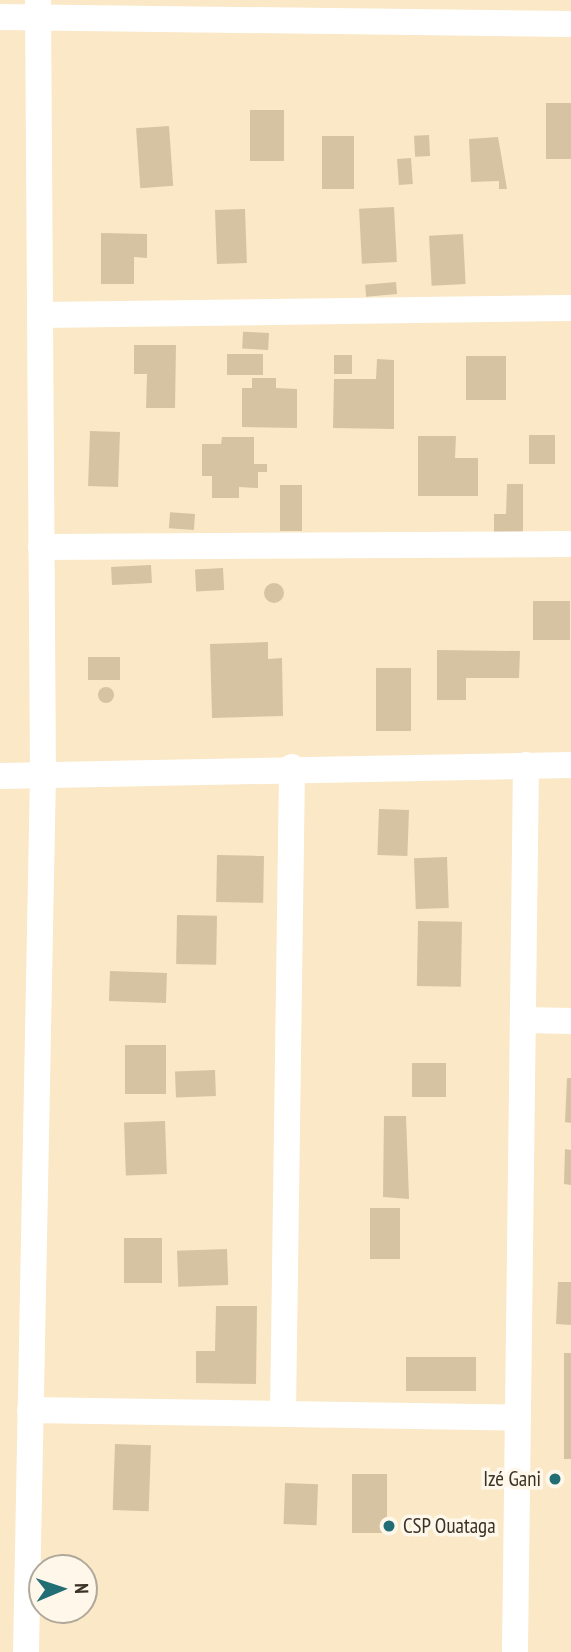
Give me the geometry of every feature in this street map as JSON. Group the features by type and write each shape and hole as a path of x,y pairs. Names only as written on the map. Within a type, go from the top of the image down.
{"street":[{"path":"0,17 38,9 571,23"},
{"path":"26,1652 43,775 38,9"},
{"path":"40,315 571,308"},
{"path":"41,547 571,544"},
{"path":"515,1652 526,765"},
{"path":"0,776 292,767 571,765"},
{"path":"283,1414 292,767"},
{"path":"523,1020 571,1021"},
{"path":"30,1410 518,1418"}],"building":[{"path":"546,103 571,103 571,159 546,159"},
{"path":"250,110 284,110 284,161 250,161"},
{"path":"169,126 173,186 140,188 136,128"},
{"path":"429,135 430,156 415,157 414,136"},
{"path":"322,136 354,136 354,189 322,189"},
{"path":"498,137 507,189 499,189 499,181 471,182 469,139"},
{"path":"411,158 413,184 399,185 397,159"},
{"path":"394,207 397,262 362,264 359,209"},
{"path":"245,209 247,263 217,264 215,210"},
{"path":"101,233 147,234 147,258 134,257 134,284 101,284"},
{"path":"463,234 466,284 432,286 429,236"},
{"path":"396,282 397,294 366,297 365,285"},
{"path":"243,332 269,333 268,350 242,349"},
{"path":"134,345 176,345 175,408 146,408 147,374 134,374"},
{"path":"227,354 263,354 263,375 227,375"},
{"path":"334,355 352,355 352,374 334,374"},
{"path":"466,356 506,356 506,400 466,400"},
{"path":"377,359 394,360 394,429 333,428 334,379 376,379"},
{"path":"252,378 276,378 276,388 297,389 297,428 242,427 242,388 252,388"},
{"path":"90,431 120,432 118,487 88,486"},
{"path":"529,435 555,435 555,464 529,464"},
{"path":"418,436 456,436 455,458 478,458 478,496 418,496"},
{"path":"222,437 254,437 254,464 267,464 267,472 258,472 258,488 239,487 239,498 212,498 212,476 202,476 202,444 221,444"},
{"path":"507,484 523,484 523,532 494,532 494,514 506,514"},
{"path":"280,485 302,485 302,531 280,531"},
{"path":"170,512 195,514 194,530 169,528"},
{"path":"151,565 152,583 112,585 111,567"},
{"path":"223,568 224,590 196,591 195,569"},
{"path":"274,583 281,586 284,593 281,600 274,603 267,600 264,593 267,586"},
{"path":"533,601 570,601 570,640 533,640"},
{"path":"268,642 268,659 282,658 283,716 212,718 210,644"},
{"path":"437,650 520,651 519,678 466,678 466,700 437,700"},
{"path":"88,657 120,657 120,680 88,680"},
{"path":"376,668 411,668 411,731 376,731"},
{"path":"106,687 112,689 112,701 106,703 100,701 98,695 100,689"},
{"path":"379,809 409,810 407,856 377,855"},
{"path":"217,855 264,856 263,903 216,902"},
{"path":"447,857 449,908 416,909 414,858"},
{"path":"177,915 217,916 216,965 176,964"},
{"path":"418,921 462,922 461,987 417,986"},
{"path":"110,971 167,973 166,1003 109,1001"},
{"path":"125,1045 166,1045 166,1094 125,1094"},
{"path":"412,1063 446,1063 446,1097 412,1097"},
{"path":"215,1070 216,1096 176,1097 175,1071"},
{"path":"567,1078 571,1078 571,1123 565,1122"},
{"path":"384,1116 406,1116 409,1199 383,1197"},
{"path":"165,1121 167,1174 126,1175 124,1122"},
{"path":"565,1149 571,1150 571,1185 564,1184"},
{"path":"370,1208 400,1208 400,1259 370,1259"},
{"path":"124,1238 162,1238 162,1283 124,1283"},
{"path":"227,1249 228,1285 178,1287 177,1251"},
{"path":"558,1282 571,1282 571,1325 556,1324"},
{"path":"216,1306 257,1306 256,1384 196,1383 196,1351 215,1351"},
{"path":"564,1353 571,1353 571,1459 564,1459"},
{"path":"406,1357 476,1357 476,1391 406,1391"},
{"path":"115,1444 151,1445 149,1511 113,1510"},
{"path":"352,1474 387,1474 387,1533 352,1533"},
{"path":"285,1483 318,1484 317,1525 284,1524"}],"place":[{"name":"Izé Gani","path":"555,1479"},
{"name":"CSP Ouataga","path":"389,1526"}]}
